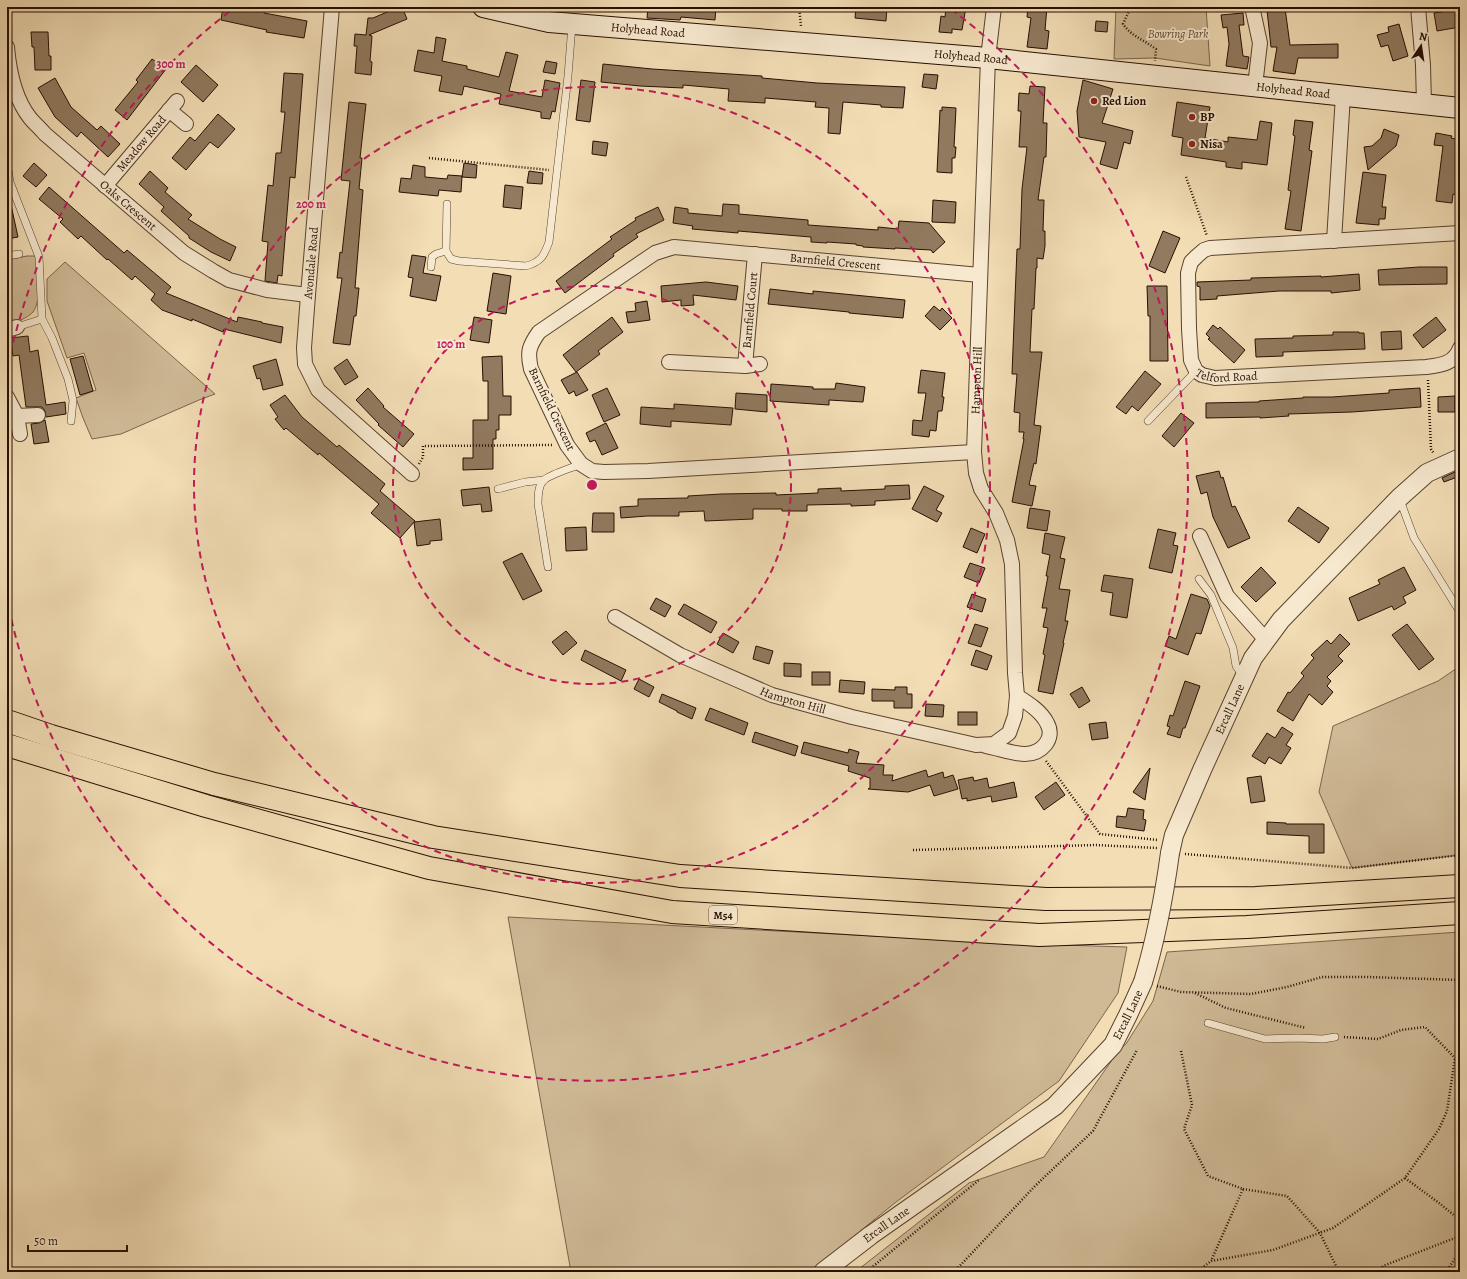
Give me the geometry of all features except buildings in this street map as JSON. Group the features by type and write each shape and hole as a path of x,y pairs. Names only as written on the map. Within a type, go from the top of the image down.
{"highway":[{"path":"7,716 51,736"},
{"path":"7,721 51,736 214,784 433,837 680,876 1046,899 1256,898 1460,886"},
{"name":"M54","path":"7,745 206,806 429,868 672,912 1039,935 1247,927 1460,913"}],"main road":[{"name":"Holyhead Road","path":"483,7 548,22 988,58 1460,108"}],"street":[{"name":"Avondale Road","path":"332,7 308,295 304,348 305,364 318,390 412,474"},
{"name":"Hampton Hill","path":"985,746 994,744 1009,733 1015,716 1017,696 1012,564 1007,540 996,512 981,489 976,473 974,452 988,58 994,7"},
{"path":"1251,7 1254,11 1260,43 1255,86"},
{"path":"1418,7 1423,65 1424,104"},
{"name":"Oaks Crescent","path":"7,47 12,75 18,96 30,117 45,134 184,253 229,280 267,290 308,295"},
{"path":"1334,241 1343,95"},
{"name":"Meadow Road","path":"105,186 173,105 186,124"},
{"path":"1210,248 1460,233"},
{"name":"Barnfield Crescent","path":"974,452 604,472 592,471 581,464 567,445 531,369 528,359 529,350 539,332 655,252 674,247 980,275"},
{"name":"Telford Road","path":"1210,248 1204,250 1191,262 1188,273 1188,329 1191,360 1196,371 1202,375 1214,378 1426,367 1445,364 1457,356 1460,348"},
{"name":"Barnfield Court","path":"745,366 756,254"},
{"name":"Barnfield Court","path":"669,362 745,366 760,364"},
{"path":"7,396 18,416 20,434"},
{"path":"18,416 38,415"},
{"name":"Ercall Lane","path":"823,1272 871,1236 1055,1106 1113,1045 1143,982 1152,953 1162,909 1174,835 1253,658 1281,620 1399,498 1427,473 1460,458"},
{"path":"1200,536 1227,596 1266,640"},
{"name":"Hampton Hill","path":"615,617 680,655 772,695 852,717 976,745 1024,754 1039,752"},
{"path":"1017,696 1031,705 1047,723 1050,730 1049,738 1045,746 1039,752"}],"lane":[{"path":"447,204 446,251 451,259 526,266 535,263 544,255 549,242 568,76 572,24"},
{"path":"7,164 10,182 39,257 42,319 52,338 68,379 73,400 72,421"},
{"path":"431,267 432,257 446,251"},
{"path":"7,256 19,254"},
{"path":"12,329 42,319"},
{"path":"1148,421 1196,371"},
{"path":"498,489 526,482 544,480 581,464"},
{"path":"544,480 539,490 538,504 548,567"},
{"path":"1399,498 1414,538 1458,610"},
{"path":"1198,579 1211,595 1233,648 1236,666 1244,678"},
{"path":"1208,1023 1264,1039 1323,1039 1335,1037"}],"path":[{"path":"1131,7 1125,16 1123,24 1127,30 1156,49 1154,76"},
{"path":"428,158 557,171"},
{"path":"1186,177 1210,248"},
{"path":"1426,367 1428,377 1431,449 1441,467"},
{"path":"412,474 423,457 423,446 567,445"},
{"path":"1039,752 1100,834 1172,848"},
{"path":"913,850 1096,845 1153,847 1352,868 1460,855"},
{"path":"1143,982 1164,989 1181,992 1251,994 1287,987 1322,977 1460,980"},
{"path":"954,1272 1035,1186 1093,1131 1137,1050"},
{"path":"1181,1051 1192,1105 1184,1129 1208,1176 1243,1189 1287,1196 1320,1233 1338,1272"},
{"path":"1211,1261 1273,1250 1333,1228 1405,1178 1439,1129 1447,1111 1455,1058"},
{"path":"1405,1178 1439,1202 1460,1220"},
{"path":"1197,1272 1211,1261 1243,1189"},
{"path":"1379,1272 1383,1266 1460,1236"},
{"path":"1446,1272 1460,1251"}],"green space":[{"name":"Bowring Park","path":"1116,7 1206,7 1210,66 1155,58 1114,59"},
{"path":"27,256 36,256 38,293 36,307 28,317 7,324 7,260"},
{"path":"65,262 215,394 121,434 92,439 76,398 96,390 84,353 67,358 47,301 47,279"},
{"path":"1460,666 1460,855 1352,868 1319,792 1333,726 1438,681"},
{"path":"508,917 1028,944 1127,947 1118,993 1059,1081 896,1202 810,1272 571,1272"},
{"path":"1460,932 1460,1272 855,1272 969,1183 1044,1157 1119,1050 1126,1044 1153,1001 1167,952"}],"place":[{"name":"Red Lion","path":"1094,101"},
{"name":"BP","path":"1192,117"},
{"name":"Nisa","path":"1192,144"}]}
